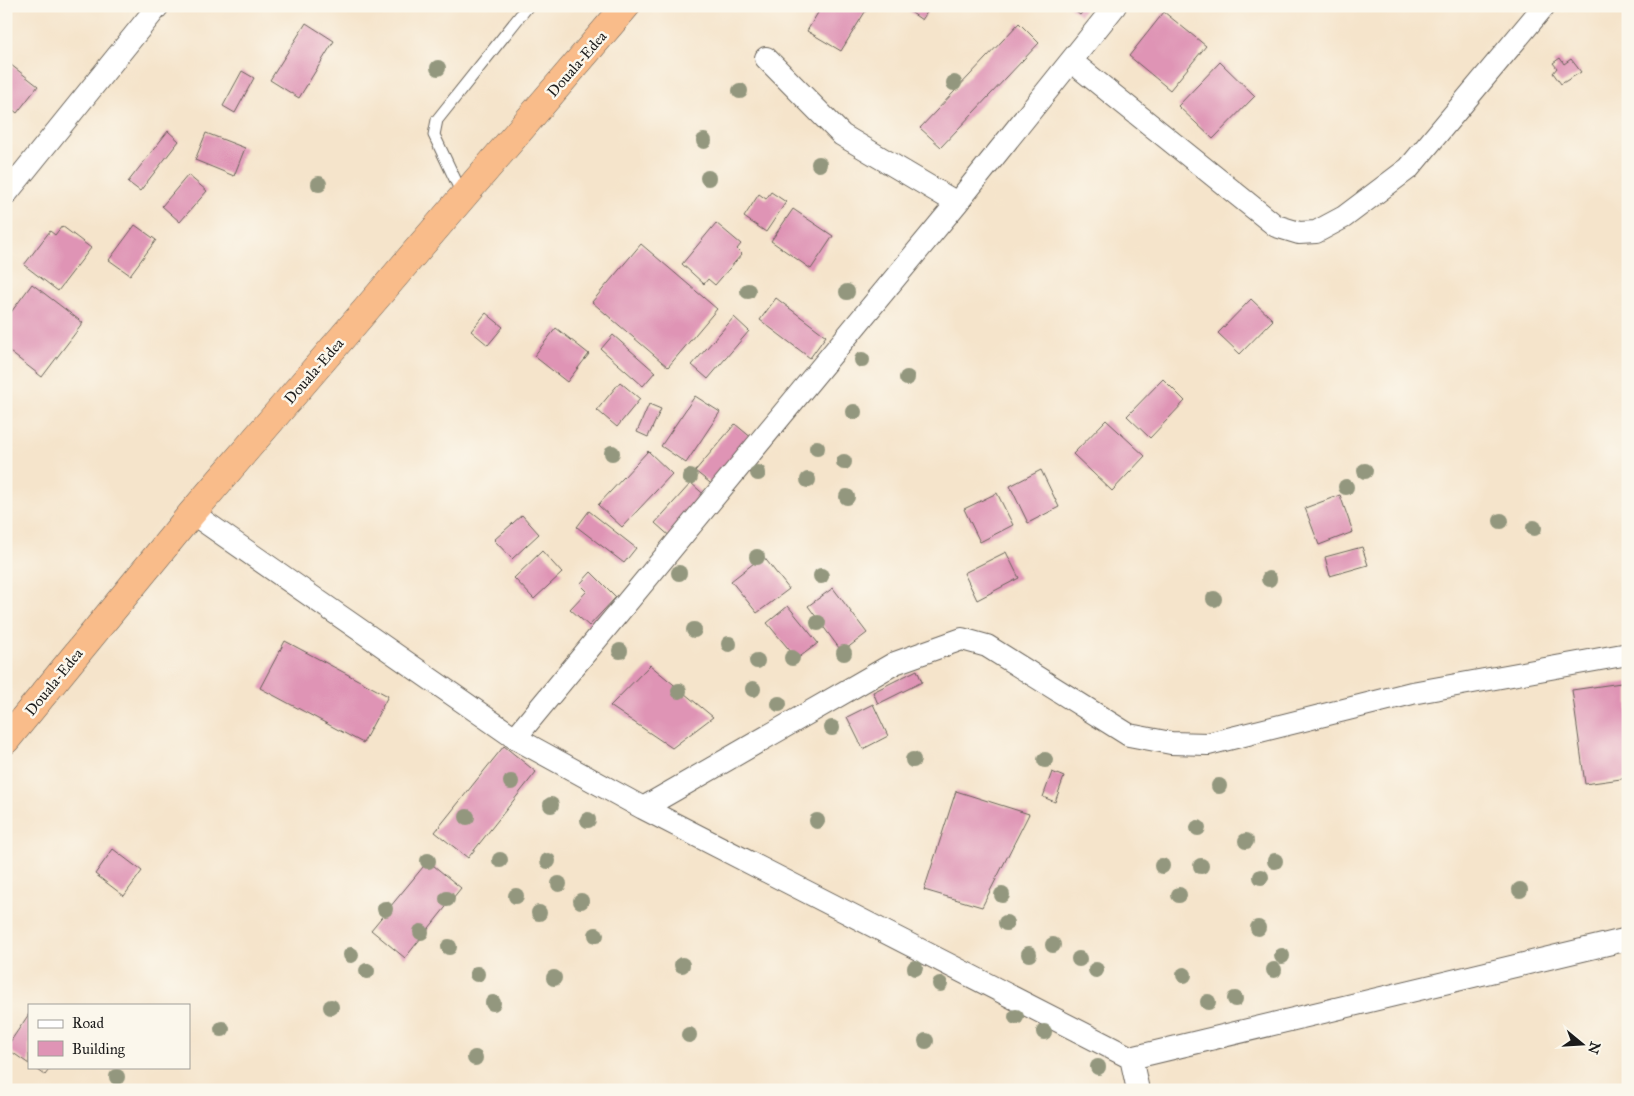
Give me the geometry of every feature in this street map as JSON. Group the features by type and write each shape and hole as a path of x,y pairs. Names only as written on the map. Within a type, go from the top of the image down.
{"highway":[{"name":"Douala-Edea","path":"6,740 192,514 626,6"}],"street":[{"path":"6,194 13,169 158,6"},
{"path":"515,738 957,203 1115,6"},
{"path":"1071,61 1276,226 1299,233 1316,232 1344,218 1409,168 1544,6"},
{"path":"766,58 842,135 957,203"},
{"path":"192,514 515,738 643,808 1131,1058 1628,939"},
{"path":"643,808 895,663 962,638 987,646 1129,735 1171,743 1208,744 1412,693 1628,654"},
{"path":"1131,1058 1138,1090"}],"lane":[{"path":"463,196 434,135 437,120 528,6"}],"building":[{"path":"822,6 868,7 841,51 807,31"},
{"path":"902,6 931,6 922,20"},
{"path":"1069,6 1087,6 1080,15"},
{"path":"1164,12 1206,46 1170,90 1129,56"},
{"path":"306,23 334,41 299,98 270,80"},
{"path":"1019,23 1039,43 941,147 920,128"},
{"path":"1560,58 1564,64 1571,59 1581,72 1561,84 1553,73 1557,68 1553,63"},
{"path":"6,61 38,86 17,113 6,104"},
{"path":"1220,62 1255,96 1213,139 1178,106"},
{"path":"242,71 254,78 235,113 223,106"},
{"path":"168,131 179,141 140,191 128,182"},
{"path":"206,133 245,148 234,176 195,160"},
{"path":"188,175 207,191 180,222 162,206"},
{"path":"771,192 786,202 766,232 744,217 759,194 766,199"},
{"path":"793,209 833,236 811,269 771,241"},
{"path":"716,223 741,244 737,249 742,254 715,285 708,279 704,284 682,264"},
{"path":"135,225 156,240 130,275 109,260"},
{"path":"62,226 91,248 58,291 24,265 50,231 55,235"},
{"path":"641,244 717,309 668,367 592,302"},
{"path":"32,284 83,323 42,377 6,349 6,319"},
{"path":"776,298 826,336 810,358 760,320"},
{"path":"1251,299 1273,320 1240,354 1218,333"},
{"path":"486,313 503,327 488,345 471,331"},
{"path":"734,317 749,331 708,379 692,365"},
{"path":"556,328 589,354 567,382 534,356"},
{"path":"613,335 655,372 643,386 601,349"},
{"path":"1163,379 1185,401 1150,438 1127,416"},
{"path":"620,382 640,399 617,427 597,410"},
{"path":"695,396 720,412 686,463 661,446"},
{"path":"649,404 661,409 648,437 637,432"},
{"path":"1106,420 1145,456 1112,491 1073,454"},
{"path":"735,424 753,439 714,486 695,471"},
{"path":"648,451 672,474 622,527 598,505"},
{"path":"1041,470 1059,507 1028,523 1010,486"},
{"path":"691,483 708,498 673,539 655,523"},
{"path":"997,493 1013,525 980,542 964,509"},
{"path":"1340,495 1353,532 1319,545 1305,508"},
{"path":"589,511 636,548 624,563 577,527"},
{"path":"522,515 539,534 512,559 494,540"},
{"path":"1362,547 1368,565 1330,576 1325,557"},
{"path":"542,551 562,573 534,599 514,578"},
{"path":"1006,552 1019,578 977,600 964,573"},
{"path":"763,556 789,589 757,613 731,581"},
{"path":"591,572 616,597 589,626 570,609 587,591 580,584"},
{"path":"833,588 867,633 842,652 808,606"},
{"path":"788,606 818,643 797,659 767,623"},
{"path":"285,641 388,696 363,743 260,688"},
{"path":"650,665 713,717 672,748 610,706"},
{"path":"917,670 922,682 878,704 873,692"},
{"path":"1628,682 1628,778 1585,784 1572,690"},
{"path":"873,704 888,736 863,749 847,717"},
{"path":"504,746 536,772 468,858 435,832"},
{"path":"1052,772 1064,777 1055,802 1043,797"},
{"path":"956,791 1029,814 982,907 924,890"},
{"path":"113,849 142,871 124,896 95,874"},
{"path":"428,861 461,888 405,958 371,930"},
{"path":"28,1015 28,1063 6,1048"},
{"path":"35,1068 50,1068 45,1075"}]}
